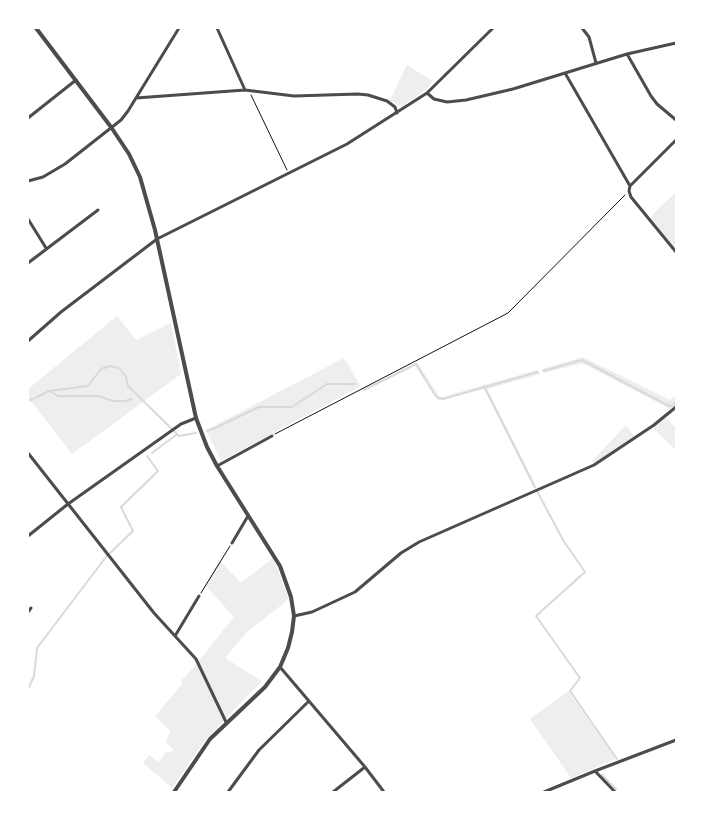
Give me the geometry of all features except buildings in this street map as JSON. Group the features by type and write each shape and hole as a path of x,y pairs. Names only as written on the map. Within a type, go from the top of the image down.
{"street":[{"path":"36,28 111,127 129,154 140,177 148,199 196,418 207,447 217,466 280,566 290,596 294,616 288,648 280,667 265,687 226,722 198,755 174,792"},
{"path":"28,181 56,170 111,127 128,111 179,28"},
{"path":"217,28 247,90"},
{"path":"28,341 61,312 157,239 347,144 427,93 494,28"},
{"path":"582,28 589,37 596,63"},
{"path":"427,93 434,99 447,102 466,100 513,89 626,54 676,43"},
{"path":"626,54 657,104 676,120"},
{"path":"565,73 630,186"},
{"path":"28,118 76,80"},
{"path":"136,98 247,90 294,96 368,94 387,101 395,107 397,113"},
{"path":"676,140 630,186 629,191 631,197 676,252"},
{"path":"28,263 98,210"},
{"path":"28,219 46,248"},
{"path":"294,616 312,612 355,592 401,553 419,542 594,465 654,425 676,407"},
{"path":"28,536 68,504 181,424 196,418"},
{"path":"217,466 272,436"},
{"path":"28,453 154,613 196,659 226,722"},
{"path":"232,543 249,516"},
{"path":"175,636 199,596"},
{"path":"280,667 384,792"},
{"path":"228,792 259,750 309,701"},
{"path":"544,792 676,740"},
{"path":"333,792 365,767"},
{"path":"595,771 615,792"}],"path":[{"path":"247,90 288,173"},
{"path":"272,436 508,313 629,191"},
{"path":"199,596 232,543"}],"shaded area":[{"path":"407,65 433,81 427,89 401,107 390,100"},
{"path":"676,192 676,250 650,217"},
{"path":"117,316 136,340 171,323 181,374 72,454 28,397 28,389"},
{"path":"583,357 670,400 676,395 676,404 670,409 584,364 544,373 542,369"},
{"path":"344,358 361,386 221,461 206,430"},
{"path":"418,364 439,396 442,397 537,370 540,374 487,389 537,488 534,489 484,389 438,400 415,366"},
{"path":"666,418 676,428 676,450 653,428"},
{"path":"626,425 634,436 594,463 592,461"},
{"path":"273,558 289,599 246,633 225,658 262,681 205,740 172,788 143,763 149,755 159,762 165,753 174,751 166,742 170,731 155,716 183,683 181,681 234,617 205,585 219,560 241,583"},
{"path":"568,691 616,759 571,778 530,719"}],"waterway":[{"path":"543,371 582,360 669,406 676,402"},
{"path":"364,390 416,364 435,395 443,399 538,372"},
{"path":"35,398 49,391 88,386 101,369 110,366 119,368 126,377 128,386 179,436 196,433"},
{"path":"207,431 259,407 292,407 327,384 355,384"},
{"path":"484,386 535,487"},
{"path":"50,391 58,396 98,396 113,401 132,399"},
{"path":"28,401 33,399"},
{"path":"152,453 176,435"},
{"path":"28,689 34,676 37,648 106,557 133,531 121,507 158,471 147,456"},
{"path":"537,491 563,540 585,572 536,616 580,678 570,691 617,759"},
{"path":"602,775 616,789"}]}
